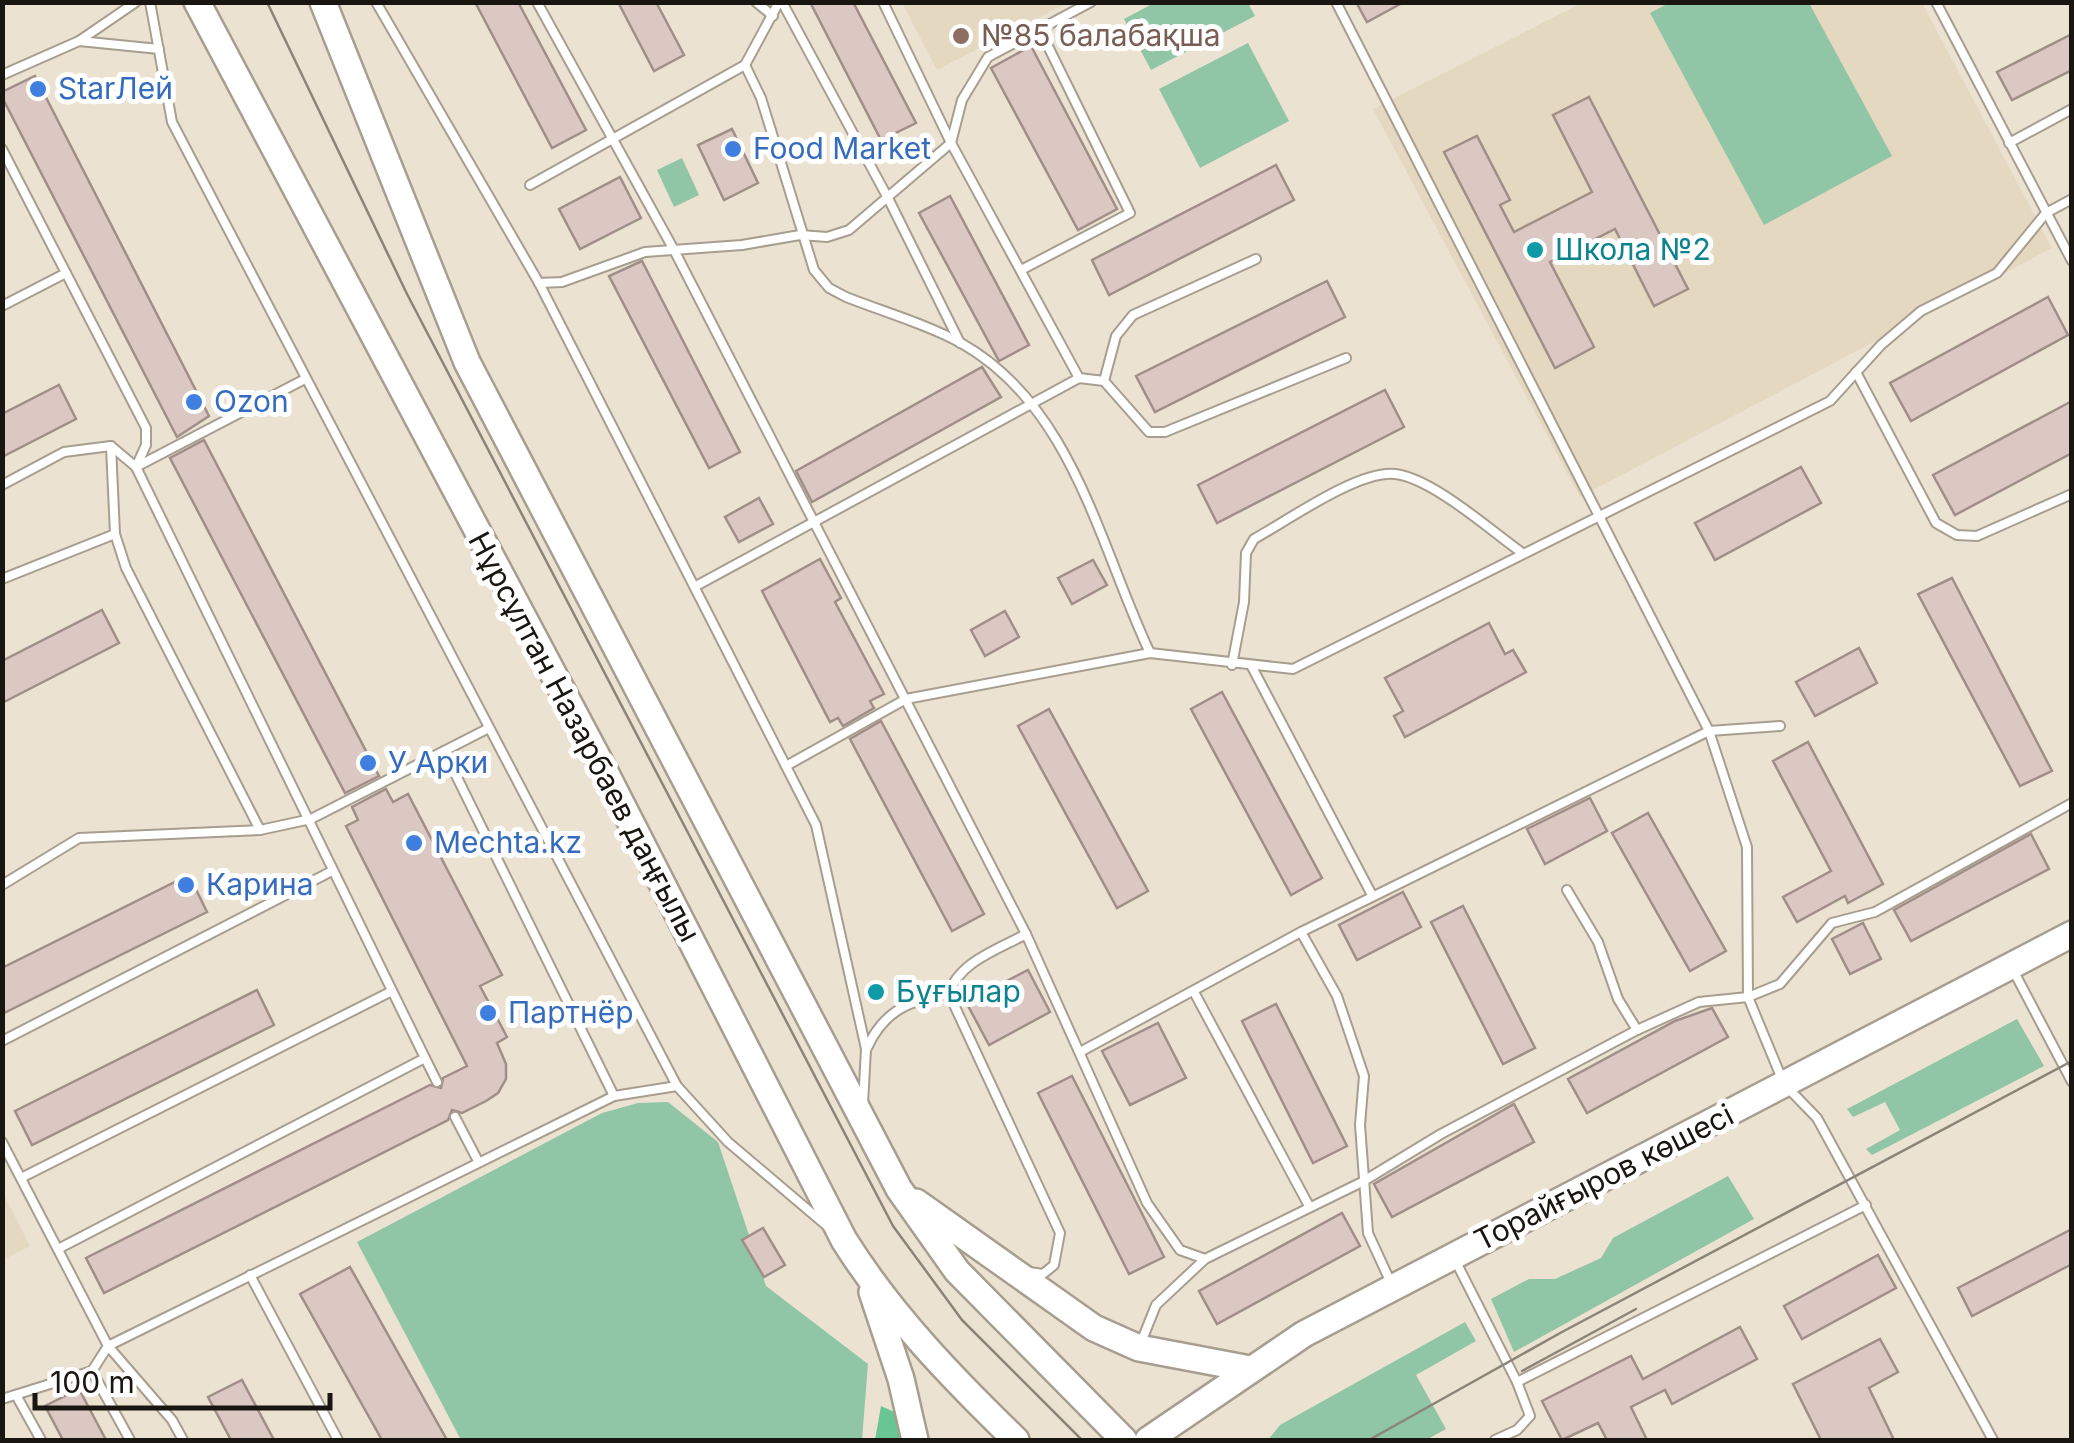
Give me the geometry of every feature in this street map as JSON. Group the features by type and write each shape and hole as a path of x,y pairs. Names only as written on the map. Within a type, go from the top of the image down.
{"main road":[{"name":"Нұрсұлтан Назарбаев даңғылы","path":"197,2 598,760 844,1240 867,1277 956,1382 1016,1440"},
{"path":"322,2 466,362 898,1190 957,1271 1124,1440"},
{"name":"Торайғыров көшесі","path":"1148,1440 1304,1334 2072,934"},
{"path":"898,1190 1094,1328 1138,1348 1250,1369"},
{"path":"867,1277 901,1379 915,1440"}],"lane":[{"path":"2,75 79,41 136,2"},
{"path":"150,2 172,122 487,729 678,1086 728,1142 844,1240"},
{"path":"376,2 539,283 816,825 866,1049 862,1123"},
{"path":"537,2 674,250 1026,934 1147,1203 1180,1250 1204,1259"},
{"path":"756,2 774,16"},
{"path":"530,185 744,65 781,2"},
{"path":"781,2 889,200 960,342"},
{"path":"883,2 951,143 1079,378"},
{"path":"539,283 562,282 644,252 800,235 826,237 849,230 889,200 951,143 962,100 988,57 1090,2"},
{"path":"1336,2 1709,731 1747,847 1748,996 1784,1084 1816,1118 1993,1440"},
{"path":"1936,2 2072,261"},
{"path":"1023,269 1130,213 1040,30"},
{"path":"79,41 159,49"},
{"path":"744,65 761,98 800,235 814,270 829,288 960,342 992,364 1031,401 1062,448 1150,652"},
{"path":"2009,143 2072,109"},
{"path":"2,149 146,428 146,445 136,467"},
{"path":"786,766 906,698 1150,652 1232,665 1294,668 1596,514 1830,401 1922,311 1997,272 2046,213 2072,199"},
{"path":"1104,381 1116,336 1133,315 1256,259"},
{"path":"2,306 66,273"},
{"path":"696,586 817,524 1031,401 1079,378 1104,381 1149,432 1165,432 1346,358"},
{"path":"1856,372 1936,523 1957,536 1978,536 2072,494"},
{"path":"136,467 305,379"},
{"path":"112,446 115,534 141,600 260,830"},
{"path":"2,485 64,452 112,446 136,467 437,1082"},
{"path":"1232,665 1244,602 1246,553 1254,539 1366,478 1392,473 1415,479 1521,552"},
{"path":"2,579 115,534"},
{"path":"1252,667 1372,894"},
{"path":"1080,1052 1372,894 1709,731 1780,726"},
{"path":"2,885 79,838 260,830 311,819 487,729"},
{"path":"444,751 614,1096"},
{"path":"1138,1348 1156,1305 1204,1259 1362,1182 1441,1134 1637,1030 1699,1002 1748,996 1780,984 1832,923 1875,912 2072,803"},
{"path":"2,1040 332,871"},
{"path":"1567,890 1598,942 1618,999 1637,1030"},
{"path":"1301,932 1337,996 1364,1076 1362,1182 1368,1233 1393,1287"},
{"path":"1008,1270 1043,1274 1054,1264 1060,1232 950,994 952,982 967,966 1026,934"},
{"path":"2010,966 2072,1082"},
{"path":"21,1178 392,991"},
{"path":"1194,992 1310,1206"},
{"path":"866,1049 886,1016 921,998 950,994"},
{"path":"58,1249 424,1058"},
{"path":"2,1399 92,1371 108,1346 614,1096 678,1086"},
{"path":"455,1117 478,1161"},
{"path":"2,1142 108,1346 172,1420 184,1440"},
{"path":"1517,1382 1866,1204"},
{"path":"1454,1256 1530,1416 1518,1430 1495,1440"},
{"path":"250,1274 338,1440"},
{"path":"92,1371 130,1440"},
{"path":"16,1394 40,1440"}],"shaded area":[{"name":"№85 балабақша","path":"902,3 1067,3 937,70"},
{"path":"1582,3 1922,3 2052,248 1580,497 1373,109"},
{"path":"3,1193 30,1246 2,1260"}],"green space":[{"path":"1156,2 1248,3 1255,16 1151,70 1124,19"},
{"path":"1669,3 1809,3 1892,156 1764,225 1650,13"},
{"path":"1248,43 1289,121 1200,168 1159,89"},
{"path":"682,158 699,195 674,207 657,170"},
{"path":"2017,1019 2044,1066 1872,1155 1866,1149 1900,1130 1885,1102 1853,1117 1847,1109"},
{"path":"668,1102 718,1142 766,1286 868,1364 862,1440 461,1440 357,1242 602,1113 638,1103"},
{"path":"1728,1176 1754,1219 1514,1352 1491,1299 1529,1279 1555,1279 1601,1258 1613,1238"},
{"path":"1465,1322 1476,1341 1416,1375 1446,1429 1426,1440 1268,1440 1280,1425"},
{"path":"881,1406 899,1414 905,1440 875,1440"}],"building":[{"path":"475,2 518,2 586,130 552,148"},
{"path":"618,2 656,2 684,55 654,71"},
{"path":"810,2 853,2 916,123 881,140"},
{"path":"1356,2 1404,2 1367,22"},
{"path":"2072,34 2072,70 2012,100 1997,72"},
{"path":"1031,46 1117,209 1078,230 991,68"},
{"path":"35,76 209,416 177,437 2,97 2,92"},
{"name":"Школа №2","path":"1589,97 1688,289 1654,306 1615,229 1550,262 1594,347 1555,368 1444,152 1477,136 1510,200 1500,205 1514,232 1592,192 1553,115"},
{"path":"732,129 758,183 724,200 698,145"},
{"path":"1276,165 1294,200 1109,295 1092,260"},
{"path":"620,177 641,218 580,249 559,209"},
{"path":"950,196 1029,345 999,361 919,213"},
{"path":"642,261 740,452 709,468 609,276"},
{"path":"1327,281 1345,317 1155,412 1136,376"},
{"path":"2048,297 2068,335 1911,421 1890,383"},
{"path":"982,367 1001,397 812,502 796,471"},
{"path":"59,385 76,419 2,457 2,414"},
{"path":"1385,390 1404,427 1217,523 1198,485"},
{"path":"2072,401 2072,453 1955,515 1933,475"},
{"path":"204,440 379,776 345,793 170,458"},
{"path":"1801,467 1821,503 1715,560 1695,523"},
{"path":"759,498 773,524 739,542 725,517"},
{"path":"820,559 841,598 835,602 884,694 870,701 874,708 843,726 838,718 830,722 762,591"},
{"path":"1093,560 1107,585 1072,604 1058,578"},
{"path":"1952,578 2052,771 2020,786 1918,594"},
{"path":"102,610 119,643 2,703 2,661"},
{"path":"1005,611 1019,637 985,656 971,630"},
{"path":"1489,623 1505,654 1513,650 1526,672 1405,737 1394,716 1403,711 1385,678"},
{"path":"1859,648 1877,683 1815,716 1796,682"},
{"path":"1222,692 1322,878 1291,895 1191,709"},
{"path":"1049,709 1148,891 1117,908 1018,726"},
{"path":"881,721 984,914 952,931 850,739"},
{"path":"1808,742 1883,884 1848,903 1845,896 1797,922 1783,897 1831,871 1773,761"},
{"path":"386,789 393,802 408,794 502,975 480,986 507,1037 497,1043 506,1064 506,1079 498,1093 486,1101 462,1113 452,1110 448,1120 104,1293 86,1258 430,1085 441,1088 443,1078 467,1066 346,826 358,820 352,807"},
{"path":"1590,798 1607,831 1545,864 1527,829"},
{"path":"1648,813 1726,951 1690,971 1612,833"},
{"path":"2031,834 2049,869 1911,941 1894,910"},
{"path":"189,875 207,912 2,1014 2,968"},
{"path":"1403,892 1421,927 1357,960 1339,925"},
{"path":"1463,906 1535,1048 1503,1064 1431,922"},
{"path":"1863,923 1881,959 1850,974 1832,939"},
{"path":"1028,970 1050,1012 989,1045 966,1002"},
{"path":"257,990 274,1025 32,1145 15,1111"},
{"path":"1276,1004 1347,1146 1313,1163 1242,1021"},
{"path":"1712,1008 1728,1037 1587,1113 1568,1079 1675,1021"},
{"path":"1158,1023 1186,1078 1130,1105 1102,1051"},
{"path":"1072,1076 1164,1257 1129,1274 1038,1093"},
{"path":"1514,1104 1534,1142 1392,1217 1374,1184"},
{"path":"1342,1213 1360,1246 1217,1324 1199,1291"},
{"path":"763,1228 785,1265 764,1277 742,1240"},
{"path":"2072,1229 2072,1264 1972,1316 1958,1288"},
{"path":"1878,1255 1896,1288 1802,1339 1784,1306"},
{"path":"350,1267 447,1440 382,1440 300,1294"},
{"path":"1740,1327 1757,1359 1672,1404 1665,1390 1631,1407 1647,1440 1607,1440 1598,1423 1562,1440 1542,1401 1631,1356 1643,1379"},
{"path":"1880,1339 1898,1372 1869,1388 1894,1440 1821,1440 1793,1384"},
{"path":"242,1380 274,1440 231,1440 208,1397"},
{"path":"79,1389 106,1440 63,1440 45,1406"}],"tram line":[{"path":"267,2 407,294 893,1226 962,1320 1082,1440"},
{"path":"1369,1440 1562,1332 2072,1061"},
{"path":"1522,1371 1636,1309"}],"place":[{"name":"№85 балабақша","path":"961,36"},
{"name":"StarЛей","path":"38,89"},
{"name":"Food Market","path":"733,149"},
{"name":"Школа №2","path":"1535,250"},
{"name":"Ozon","path":"194,402"},
{"name":"У Арки","path":"368,763"},
{"name":"Mechta.kz","path":"414,843"},
{"name":"Карина","path":"186,885"},
{"name":"Бұғылар","path":"876,992"},
{"name":"Партнёр","path":"488,1013"}]}
